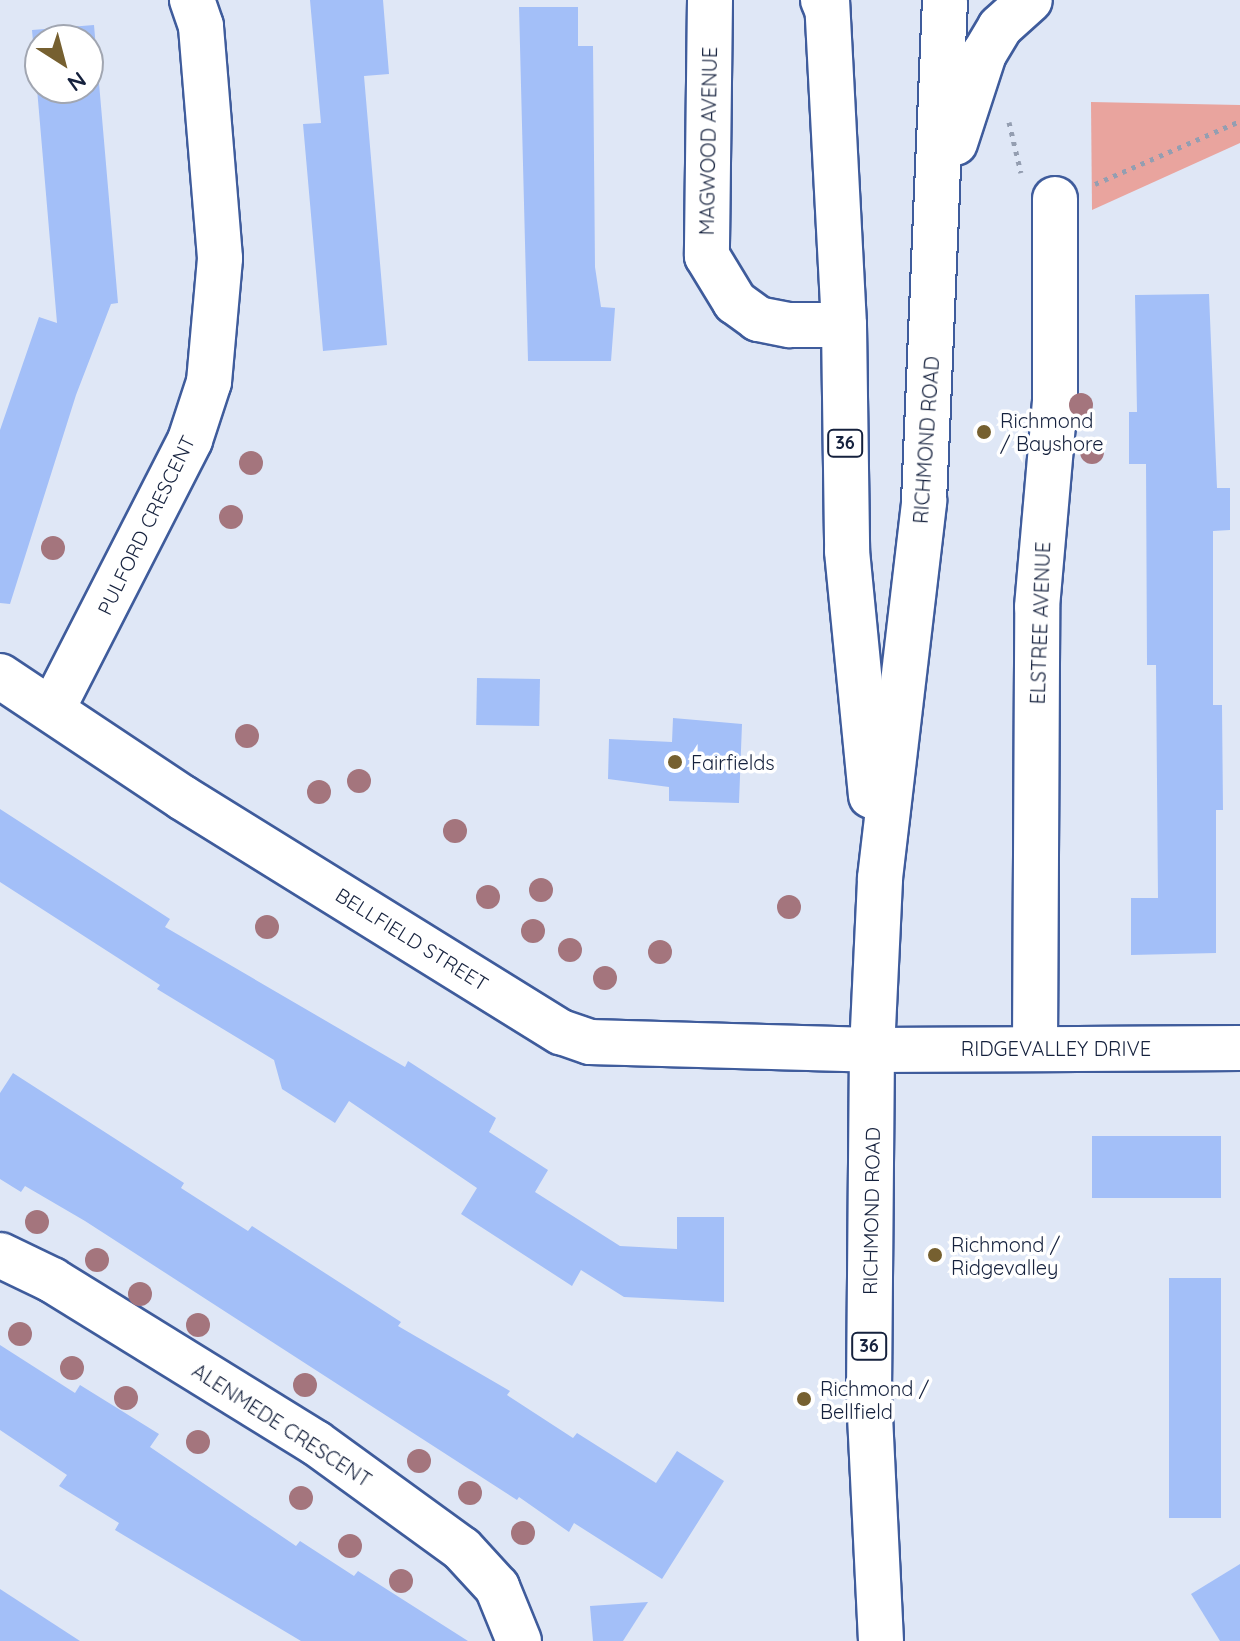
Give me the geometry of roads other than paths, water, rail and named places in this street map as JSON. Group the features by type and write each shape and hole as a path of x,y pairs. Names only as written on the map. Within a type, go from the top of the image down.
{"street":[{"name":"PULFORD CRESCENT","path":"53,708 185,452 209,382 220,258 201,26 192,0"},
{"name":"MAGWOOD AVENUE","path":"710,0 707,256 727,292 758,319 790,325 844,325"},
{"name":"RICHMOND ROAD","path":"881,1641 869,1392 872,1050 880,878 924,501 940,187 945,0"},
{"path":"940,187 984,54 1000,27 1030,0"},
{"name":"RICHMOND ROAD","path":"826,2 844,325 847,551 880,878"},
{"name":"ELSTREE AVENUE","path":"1035,1047 1037,607 1055,401 1055,199"},
{"name":"BELLFIELD STREET","path":"0,676 53,708 183,798 561,1032 590,1042 872,1050"},
{"name":"RIDGEVALLEY DRIVE","path":"872,1050 1240,1048"},
{"name":"ALENMEDE CRESCENT","path":"0,1255 52,1280 316,1443 462,1549 497,1587 519,1641"}],"place":[{"name":"Richmond / Bayshore","path":"984,432"},
{"name":"Fairfields","path":"675,762"},
{"name":"Richmond / Ridgevalley","path":"935,1255"},
{"name":"Richmond / Bellfield","path":"804,1399"}]}
